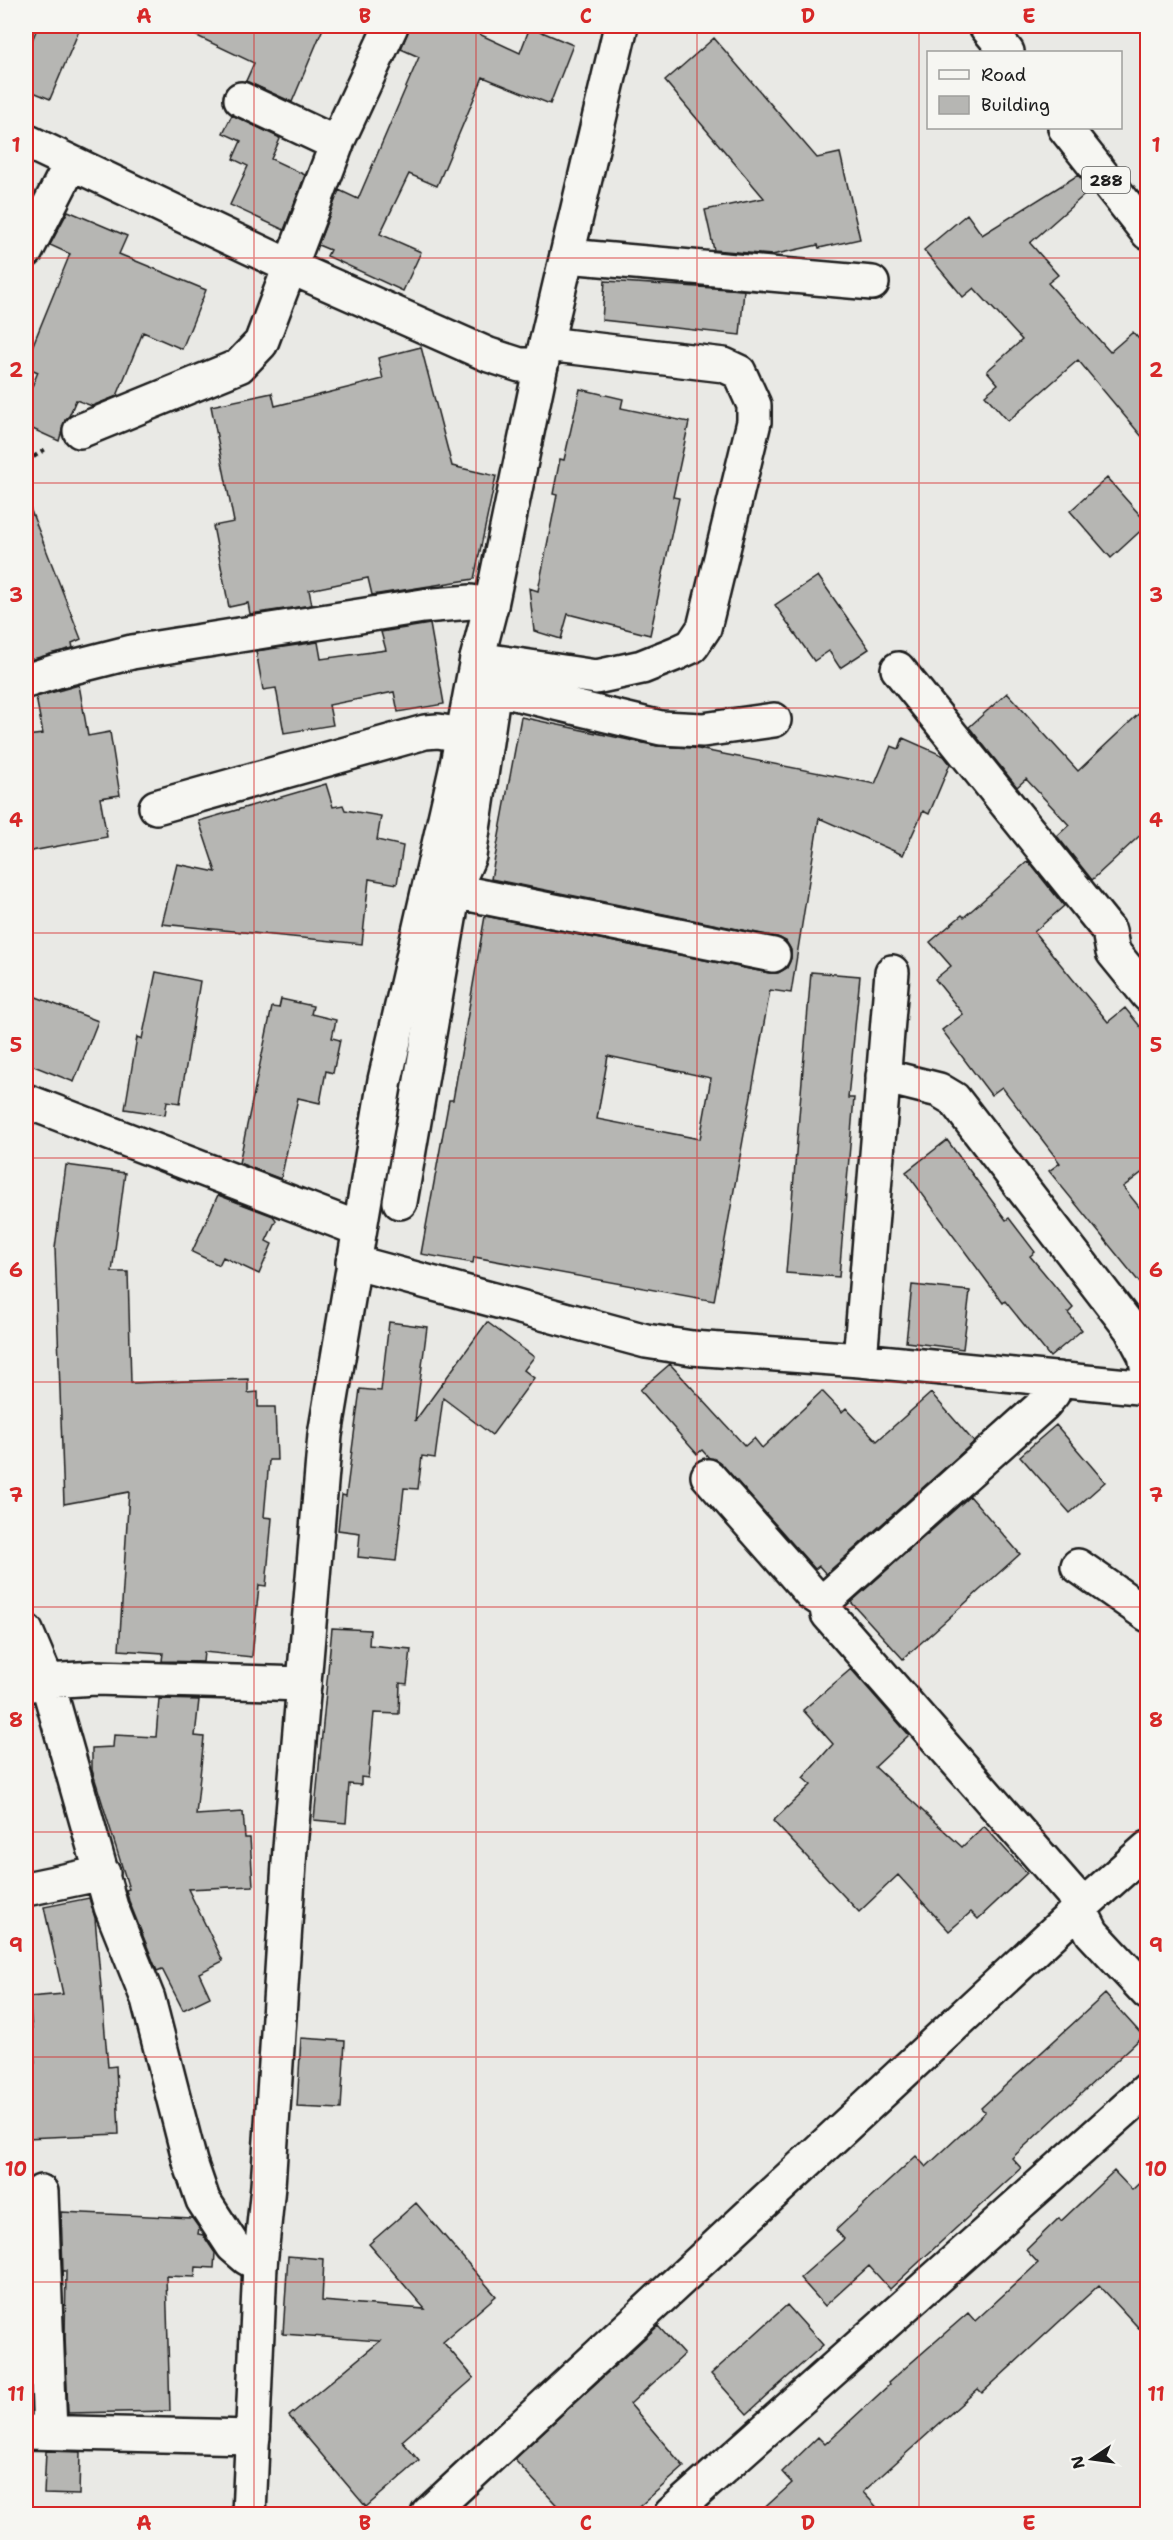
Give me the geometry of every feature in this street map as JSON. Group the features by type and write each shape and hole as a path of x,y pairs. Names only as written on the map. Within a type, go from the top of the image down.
{"main road":[{"path":"80,431 239,366 261,343 337,144 391,26"},
{"path":"400,1202 462,735 544,354 621,26"},
{"path":"986,26 1006,51"},
{"path":"241,99 337,144"},
{"name":"288","path":"1066,129 1148,233"},
{"path":"26,141 291,266 489,355 520,365 544,354 724,365 739,372 754,405 754,422 704,628 692,646 642,667 596,677 477,659"},
{"path":"26,251 70,163"},
{"path":"567,256 872,283"},
{"path":"26,681 57,670 144,650 441,604 471,602 491,604"},
{"path":"898,669 1109,931 1113,952 1148,995"},
{"path":"249,2514 260,2265 290,1848 326,1435 385,1080 442,888 469,856 494,688 661,728 703,730 774,720"},
{"path":"156,807 425,732 438,731 462,735"},
{"path":"442,888 773,956"},
{"path":"860,1360 892,972"},
{"path":"353,1262 646,1341 692,1348 860,1360 1058,1379 1147,1381 1145,1355 1131,1329 954,1099 939,1090 883,1076"},
{"path":"26,1101 359,1229"},
{"path":"1058,1379 1053,1393 1044,1404 831,1594 826,1603 828,1614 1072,1893 1092,1933 1148,1993"},
{"path":"708,1476 811,1593 826,1603"},
{"path":"1078,1566 1148,1615"},
{"path":"26,1631 36,1683 103,1873 111,1907 148,1999 190,2162 203,2200 233,2246 260,2265"},
{"path":"36,1683 95,1678 304,1684"},
{"path":"428,2514 1080,1908 1148,1848"},
{"path":"26,1889 103,1873"},
{"path":"671,2514 1148,2089"},
{"path":"40,2192 38,2432 253,2437"}],"building":[{"path":"38,26 81,26 50,99 26,89 26,55"},
{"path":"176,26 324,26 292,102 246,81 254,63"},
{"path":"410,26 462,26 520,53 530,27 573,45 550,104 483,77 437,186 409,174 380,234 421,252 403,291 327,256 330,250 318,245 339,190 358,199 419,57 401,49"},
{"path":"714,38 817,158 840,153 860,239 772,255 714,250 705,210 764,198 665,81"},
{"path":"232,115 278,137 280,139 271,159 305,175 284,230 230,205 248,166 233,159 241,141 223,133"},
{"path":"1078,175 1090,190 1030,243 1058,275 1048,283 1110,352 1133,332 1148,350 1148,444 1078,360 1008,421 985,395 998,384 987,371 1022,340 974,288 963,297 924,250 967,214 982,235"},
{"path":"68,211 127,236 119,254 206,290 182,349 143,332 117,396 92,406 76,400 65,420 59,441 26,426 26,401 38,372 26,367 26,362 70,254 50,245"},
{"path":"605,281 744,290 740,335 602,320"},
{"path":"421,347 452,466 496,476 474,579 372,595 368,578 309,590 312,605 250,614 248,603 229,607 213,526 234,522 211,406 272,393 275,406 383,379 378,358"},
{"path":"580,389 623,399 621,408 689,422 673,497 679,498 650,635 568,614 561,639 534,631 529,588 538,591 557,495 553,494 560,459 564,460"},
{"path":"1107,478 1148,524 1111,558 1070,511"},
{"path":"28,503 81,639 72,643 73,648 26,661 26,504"},
{"path":"818,576 869,649 840,668 829,651 814,661 775,605"},
{"path":"430,624 444,704 398,712 394,692 329,705 333,725 284,733 276,688 263,690 256,651 318,642 321,659 386,650 381,632"},
{"path":"79,685 88,736 110,732 120,795 100,798 107,837 26,852 26,736 43,734 36,697"},
{"path":"1007,693 1078,771 1148,705 1148,828 1092,880 1057,836 1069,825 1026,779 1017,787 969,727"},
{"path":"521,717 657,746 693,748 875,784 891,746 899,749 903,738 944,756 950,764 929,814 923,811 903,855 819,818 791,993 770,990 714,1301 474,1257 473,1263 421,1254 449,1100 453,1100 485,916 769,973 778,973 787,968 791,958 791,950 786,941 777,937 491,879","holes":["608,1056 711,1078 700,1139 597,1119"]},
{"path":"326,784 333,807 343,805 345,810 381,816 377,840 403,846 397,884 369,879 362,944 162,924 177,864 216,872 199,821"},
{"path":"1028,861 1064,906 1034,932 1108,1022 1125,1008 1148,1036 1148,1168 1123,1187 1148,1218 1148,1293 1049,1171 1060,1163 1002,1087 991,1095 942,1030 963,1014 935,979 951,966 930,942 962,915 964,917"},
{"path":"156,972 200,981 180,1103 167,1101 165,1115 125,1109 137,1037 142,1039"},
{"path":"811,972 860,976 848,1098 854,1098 839,1277 786,1273"},
{"path":"26,993 98,1021 74,1082 26,1063"},
{"path":"281,999 313,1006 311,1014 336,1020 332,1038 340,1040 333,1073 326,1071 320,1103 298,1098 281,1179 239,1163 272,1007 279,1008"},
{"path":"947,1140 1006,1220 1009,1218 1035,1252 1030,1256 1073,1308 1068,1313 1082,1330 1050,1357 1005,1301 1003,1303 906,1172"},
{"path":"66,1165 125,1173 112,1272 128,1272 131,1383 248,1379 248,1393 258,1392 258,1407 275,1407 277,1460 269,1460 264,1517 272,1518 266,1586 259,1585 252,1657 204,1652 203,1662 162,1661 163,1653 119,1650 129,1492 64,1504 55,1248"},
{"path":"218,1195 273,1216 276,1220 266,1241 272,1244 259,1274 223,1257 219,1265 192,1252"},
{"path":"912,1285 970,1291 963,1349 906,1342"},
{"path":"389,1322 427,1327 415,1421 487,1322 534,1357 524,1370 534,1378 492,1435 443,1398 435,1458 422,1456 418,1489 404,1488 396,1561 358,1557 360,1533 338,1530 342,1495 346,1496 360,1389 381,1391"},
{"path":"670,1364 745,1446 754,1438 762,1448 822,1391 842,1412 846,1408 877,1441 931,1393 974,1442 826,1574 819,1566 815,1569 722,1464 709,1458 702,1450 697,1454 640,1390"},
{"path":"1056,1425 1105,1482 1070,1513 1020,1456"},
{"path":"970,1496 1020,1554 903,1659 851,1602"},
{"path":"332,1628 370,1630 369,1645 411,1649 407,1684 400,1683 399,1714 374,1713 368,1778 361,1777 361,1785 349,1784 346,1823 314,1820"},
{"path":"851,1669 909,1735 875,1767 962,1847 984,1826 1027,1873 978,1919 971,1912 949,1931 898,1875 859,1912 773,1821 811,1785 803,1778 833,1744 803,1710"},
{"path":"159,1699 199,1700 195,1736 204,1737 196,1815 243,1812 245,1838 250,1838 253,1886 188,1889 223,1961 199,1973 210,1997 183,2010 162,1969 157,1971 129,1901 126,1890 129,1889 92,1770 92,1748 113,1747 114,1735 156,1737"},
{"path":"89,1898 95,1918 108,2067 116,2066 119,2134 26,2138 26,2063 35,2063 29,1997 63,1994 44,1907"},
{"path":"1105,1994 1143,2036 1012,2158 1021,2168 890,2289 869,2266 825,2306 800,2278 844,2239 836,2230 916,2156 926,2167 985,2112 981,2108"},
{"path":"301,2038 345,2041 341,2109 297,2107"},
{"path":"1114,2171 1132,2190 1148,2175 1148,2338 1099,2285 982,2393 978,2389 863,2492 883,2514 758,2514 792,2483 782,2472 818,2437 825,2444 889,2385 888,2383 968,2313 975,2321 1038,2263 1026,2250 1059,2218 1061,2221"},
{"path":"416,2203 496,2296 443,2342 474,2378 402,2441 419,2461 366,2507 289,2416 380,2341 283,2334 288,2256 324,2259 322,2301 425,2309 369,2244"},
{"path":"61,2212 192,2218 199,2228 198,2234 203,2235 215,2253 214,2268 196,2267 195,2277 166,2276 170,2411 68,2413 65,2337 66,2271 63,2271"},
{"path":"787,2305 823,2345 747,2414 711,2374"},
{"path":"658,2326 684,2355 630,2404 684,2467 631,2514 565,2514 514,2459"},
{"path":"46,2451 80,2452 79,2495 44,2494"}]}
